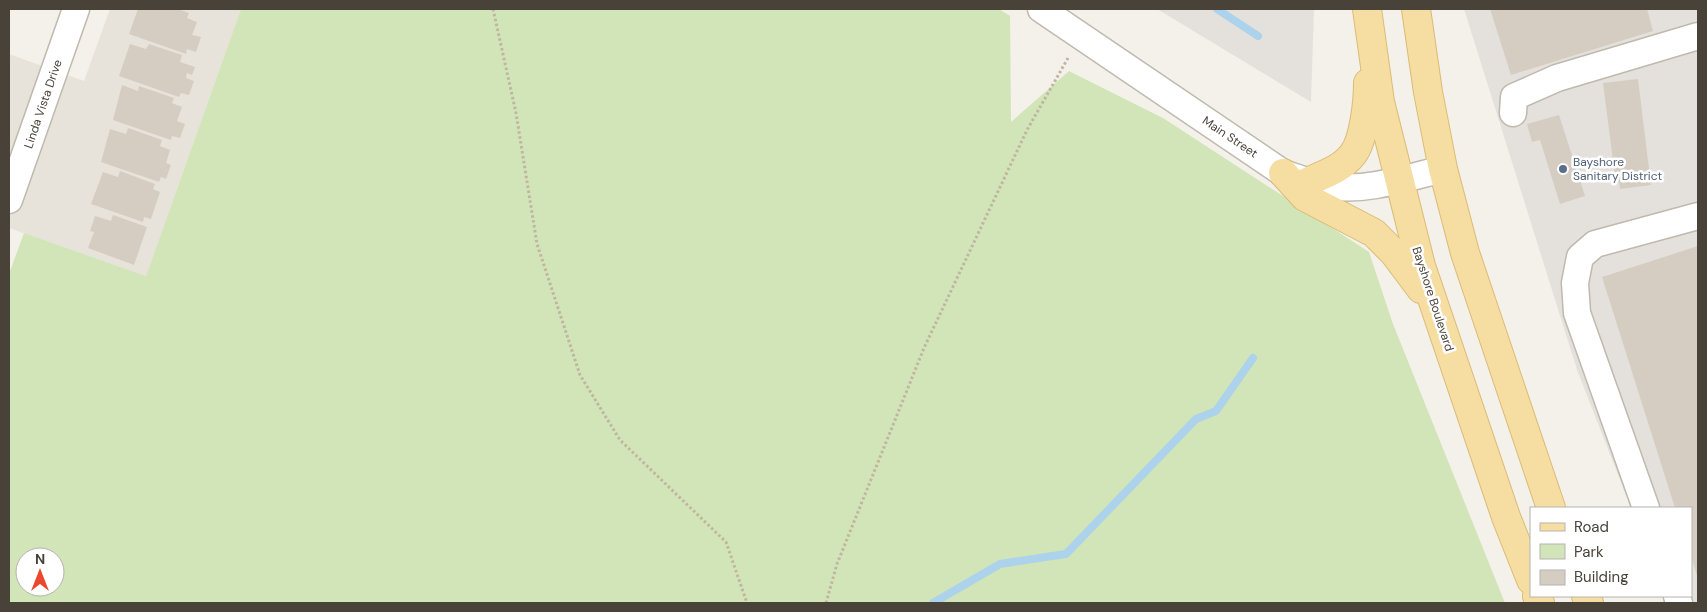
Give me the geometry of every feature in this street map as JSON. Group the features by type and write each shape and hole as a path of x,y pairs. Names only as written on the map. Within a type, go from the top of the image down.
{"main road":[{"path":"1418,13 1428,92 1443,168 1465,253 1551,507"},
{"path":"1368,19 1368,106 1354,154 1333,171 1295,178 1305,197 1374,233 1394,253 1436,309"},
{"name":"Bayshore Boulevard","path":"1368,19 1380,102 1421,266 1506,517 1530,577"}],"street":[{"name":"Linda Vista Drive","path":"9,200 76,9"},
{"name":"Main Street","path":"1042,9 1295,178 1329,186 1352,187 1399,180 1443,168"},
{"path":"1513,113 1514,97 1558,78 1698,36"},
{"path":"1646,507 1577,313 1575,283 1580,258 1595,244 1698,216"}],"path":[{"path":"493,9 516,113 537,244 580,375 620,440 726,542 747,603"},
{"path":"826,603 838,564 924,348 1027,130 1066,59 1083,37"}],"shaded area":[{"path":"110,9 241,9 146,276 9,228 9,54 84,81"},
{"path":"1157,9 1314,9 1311,102"},
{"path":"1464,9 1698,9 1698,603 1668,603 1665,597 1692,597 1692,507 1631,507 1577,370"}],"green space":[{"path":"241,9 999,9 1010,16 1011,122 1069,71 1163,118 1369,252 1393,324 1505,603 9,603 9,274 24,233 146,276"}],"building":[{"path":"138,9 178,9 189,13 187,18 197,22 192,35 201,37 196,52 187,49 186,54 129,34"},
{"path":"1490,9 1647,9 1653,31 1511,75"},
{"path":"130,44 146,49 149,44 182,55 180,62 195,67 192,75 187,73 186,78 194,81 189,95 181,93 179,97 119,76"},
{"path":"1638,79 1651,185 1620,189 1618,176 1615,176 1603,83"},
{"path":"122,85 138,91 139,86 174,98 172,103 182,107 177,121 185,124 180,138 172,136 171,140 113,120"},
{"name":"Bayshore Sanitary District","path":"1559,115 1585,196 1560,204 1540,140 1532,142 1527,124"},
{"path":"128,128 162,140 160,146 170,150 166,163 171,165 166,179 161,177 159,182 101,162 110,129 126,134"},
{"path":"120,171 155,184 153,189 160,192 151,219 144,217 143,222 91,204 103,172 118,177"},
{"path":"113,215 147,227 134,265 88,248 94,232 90,231 95,216 111,221"},
{"path":"1698,246 1698,579 1692,559 1692,507 1675,507 1602,277"}],"waterway":[{"path":"1217,9 1258,36"},
{"path":"933,603 1000,564 1066,554 1196,419 1216,411 1253,358"}],"place":[{"name":"Bayshore Sanitary District","path":"1563,169"}]}
